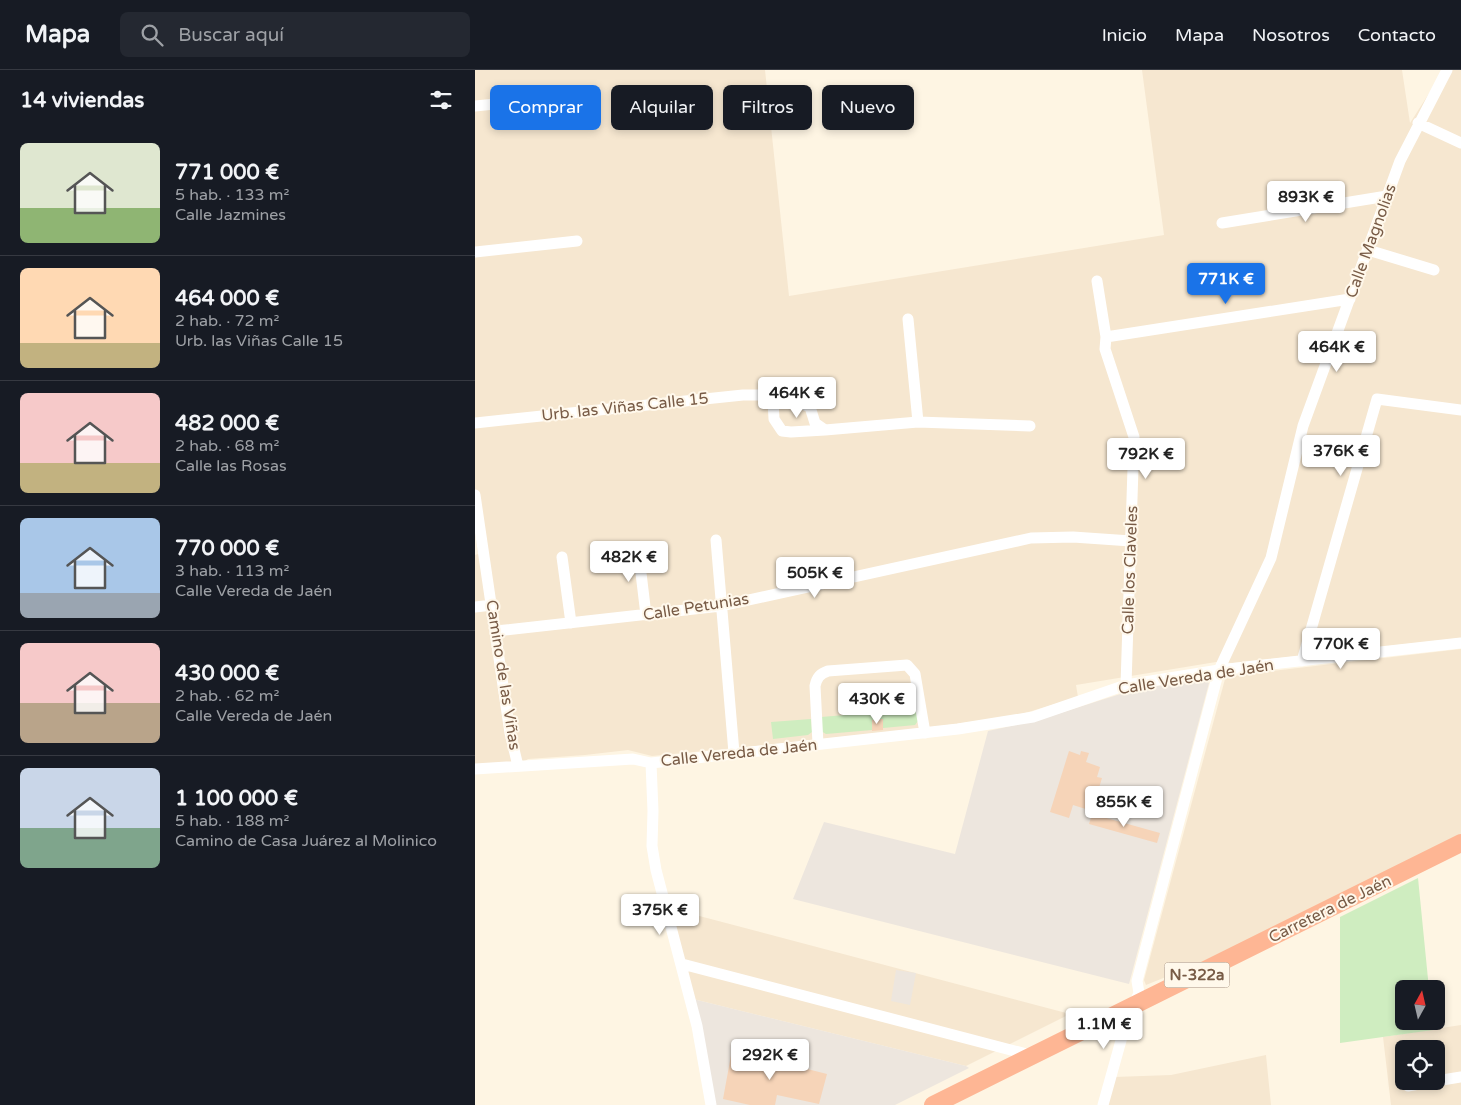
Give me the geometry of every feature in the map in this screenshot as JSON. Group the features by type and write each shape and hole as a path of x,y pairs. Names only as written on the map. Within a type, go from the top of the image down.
{"highway":[{"name":"Carretera de Jaén","path":"933,1105 1034,1056 1137,1000 1198,974 1461,844"}],"street":[{"name":"Calle Magnolias","path":"1137,1000 1137,981 1219,670 1271,558 1303,426 1387,196 1401,160 1447,70"},
{"path":"475,106 490,105"},
{"path":"1419,123 1461,143"},
{"path":"1221,223 1387,196"},
{"path":"475,252 577,241"},
{"path":"1368,250 1434,270"},
{"name":"Calle los Claveles","path":"1097,281 1106,336 1105,349 1134,437 1126,685"},
{"path":"1106,336 1350,299"},
{"path":"908,319 918,422"},
{"name":"Urb. las Viñas Calle 15","path":"475,423 743,395 766,395 773,401 782,399 810,407 815,423 825,430"},
{"path":"1302,661 1377,398 1461,410"},
{"path":"773,401 774,420 782,430 791,432 918,422 1030,426"},
{"name":"Camino de las Viñas","path":"475,494 510,733 518,766"},
{"name":"Calle Petunias","path":"496,631 721,606 1031,538 1073,537 1131,541"},
{"path":"716,540 734,753"},
{"path":"638,548 646,615"},
{"path":"562,557 571,623"},
{"path":"475,607 492,605"},
{"name":"Calle Vereda de Jaén","path":"475,769 633,759 651,763 925,733 1033,717 1126,685 1219,670 1461,644"},
{"path":"818,744 815,686 821,673 828,671 907,665 915,674 925,733"},
{"path":"651,763 652,846 655,870 682,964 697,1026 711,1105"},
{"path":"682,964 1034,1056"},
{"path":"1103,1105 1127,1019 1137,1000"},
{"path":"1445,1080 1461,1077"}],"shaded area":[{"path":"475,70 765,70 767,85 723,85 723,130 771,130 789,296 1164,235 1142,70 1402,70 1410,123 1444,70 1461,70 1461,638 1233,663 1216,662 1076,685 1078,697 1015,716 872,735 652,756 628,750 528,759 518,766 475,768 475,555 478,554 475,531"},
{"path":"1461,649 1461,834 1198,964 1146,985 1144,980 1225,679 1239,675"},
{"path":"1200,679 1209,683 1129,984 793,899 824,822 955,854 988,731 1035,721 1133,690"},
{"path":"669,908 1070,1014 966,1066 693,999"},
{"path":"896,970 916,973 910,1005 891,1001"},
{"path":"693,999 969,1068 895,1105 714,1105"},
{"path":"1461,1025 1461,1105 1391,1105 1383,1037 1428,1030 1445,1030 1445,1027"},
{"path":"1266,1055 1271,1105 1107,1105 1114,1077 1171,1075"}],"green space":[{"path":"916,709 918,721 915,725 883,728 882,719 872,720 872,730 826,734 821,731 821,717"},
{"path":"811,719 812,732 808,735 773,739 771,722"},
{"path":"1418,878 1428,980 1395,980 1395,1030 1433,1030 1340,1043 1340,917"}],"building":[{"path":"883,719 883,730 872,731 872,720"},
{"path":"1069,751 1080,755 1081,751 1089,753 1086,762 1100,767 1097,777 1102,778 1092,811 1073,805 1069,818 1050,812"},
{"path":"1092,814 1160,833 1157,843 1089,824"},
{"path":"732,1050 827,1074 819,1104 777,1095 775,1105 750,1105 723,1099"}]}
